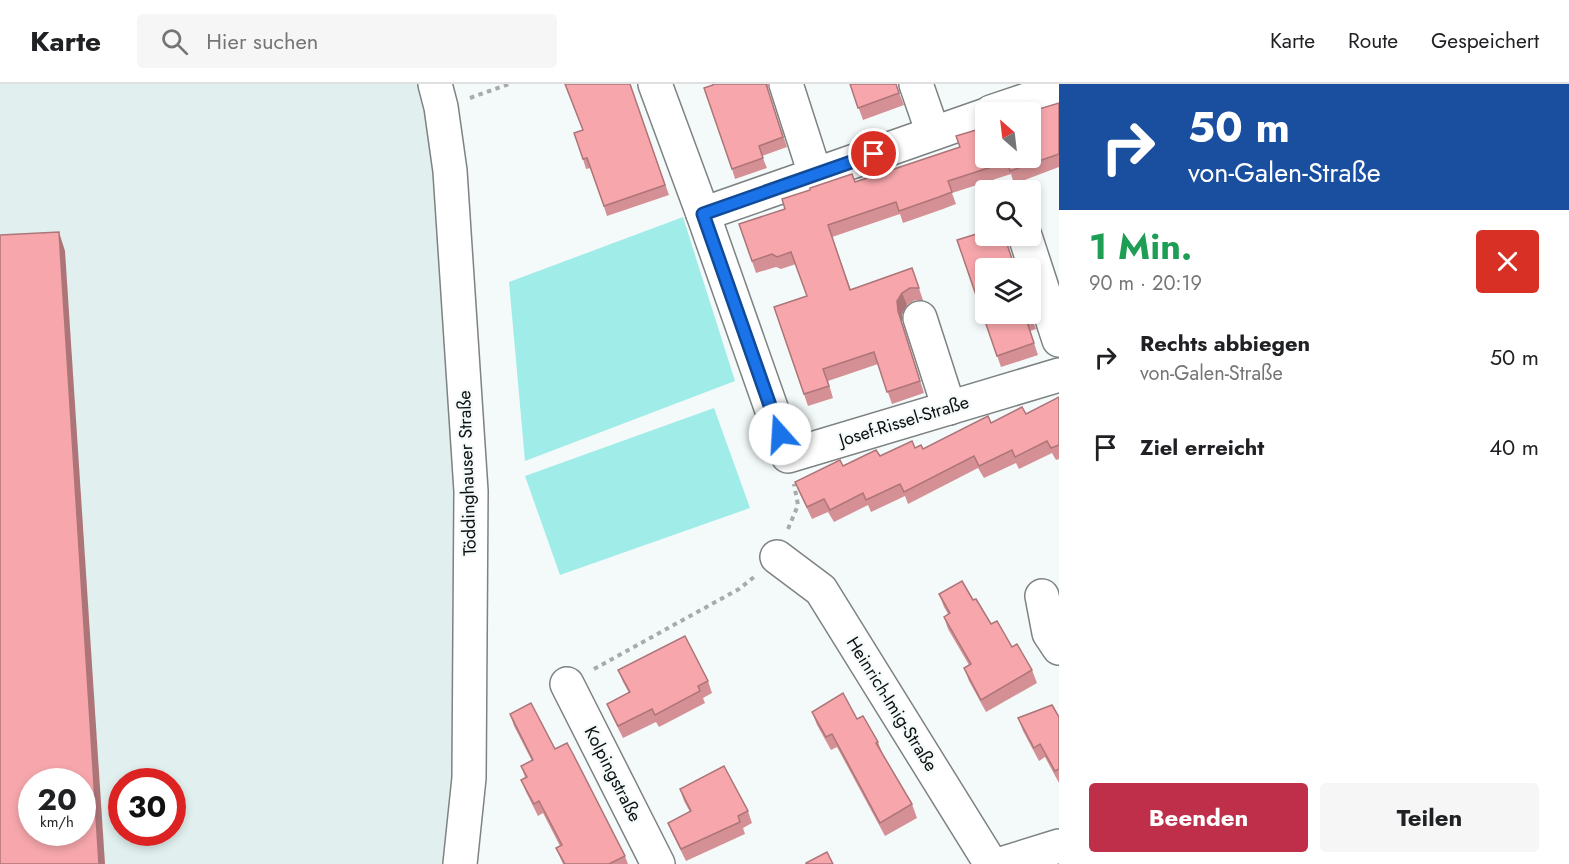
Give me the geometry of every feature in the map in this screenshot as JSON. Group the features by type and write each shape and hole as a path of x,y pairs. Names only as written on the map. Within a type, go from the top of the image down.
{"street":[{"name":"Töddinghauser Straße","path":"435,84 441,107 450,171 471,491 469,777 460,864"},
{"path":"655,84 788,456"},
{"path":"786,84 816,174"},
{"path":"916,84 933,133"},
{"path":"1016,102 1048,89"},
{"path":"703,214 975,119"},
{"path":"1028,246 1059,340"},
{"path":"920,318 950,408"},
{"name":"Josef-Rissel-Straße","path":"788,456 1059,375"},
{"name":"Heinrich-Imig-Straße","path":"777,557 821,590 991,864"},
{"path":"1042,596 1049,633 1059,648"},
{"name":"Kolpingstraße","path":"567,684 658,864"},
{"path":"1001,864 1059,846"}],"path":[{"path":"480,94 509,84"},
{"path":"567,684 739,590 777,557 798,505 788,456"}],"shaded area":[{"path":"0,84 426,84 438,136 461,628 450,864 0,864"},
{"path":"683,217 735,381 525,461 509,282"},
{"path":"714,408 750,508 560,575 525,476"}],"building":[{"path":"565,84 630,84 665,185 604,206 587,158 583,159 574,133 583,130"},
{"path":"713,84 766,84 783,137 759,146 763,158 732,169 704,88"},
{"path":"850,84 896,84 899,93 858,108"},
{"path":"1059,103 1059,154 1041,160 1041,108"},
{"path":"975,130 975,168 988,168 948,181 952,192 939,197 899,211 896,202 828,225 850,290 912,268 919,288 910,288 902,293 897,301 898,311 920,381 887,392 874,352 823,369 829,386 804,394 774,307 807,296 791,252 777,257 772,254 752,261 739,224 785,209 782,199 810,190 810,188 852,174 855,182 960,147 956,136"},
{"path":"59,232 93,768 18,768 18,846 96,846 96,817 99,864 0,864 0,235"},
{"path":"975,234 975,246 1008,246 1012,258 975,258 975,292 957,240"},
{"path":"986,324 1028,324 1034,343 997,356"},
{"path":"1059,397 1059,445 1051,448 1047,441 1015,457 1012,450 979,466 974,456 904,492 900,484 866,500 863,493 830,510 824,499 807,507 795,482 840,460 843,466 876,450 880,456 912,441 915,448 921,445 923,449 988,416 991,423 1022,407 1026,414"},
{"path":"962,581 991,624 997,621 1012,647 1017,644 1032,670 981,700 964,668 971,664 944,617 950,613 939,594"},
{"path":"685,636 708,681 698,686 700,691 655,715 652,709 618,726 607,704 630,692 618,670"},
{"path":"843,693 857,719 863,716 912,804 880,823 832,734 826,737 812,712"},
{"path":"531,703 555,749 567,743 625,856 609,864 565,864 556,848 562,845 539,801 534,804 521,780 527,777 521,766 533,760 510,714"},
{"path":"1052,705 1059,717 1059,769 1055,771 1040,744 1034,748 1018,718"},
{"path":"724,766 748,811 738,816 740,822 681,849 668,823 691,811 680,789"},
{"path":"827,852 833,864 806,864 806,863"}],"route":[{"path":"780,434 703,214 874,154"}]}
